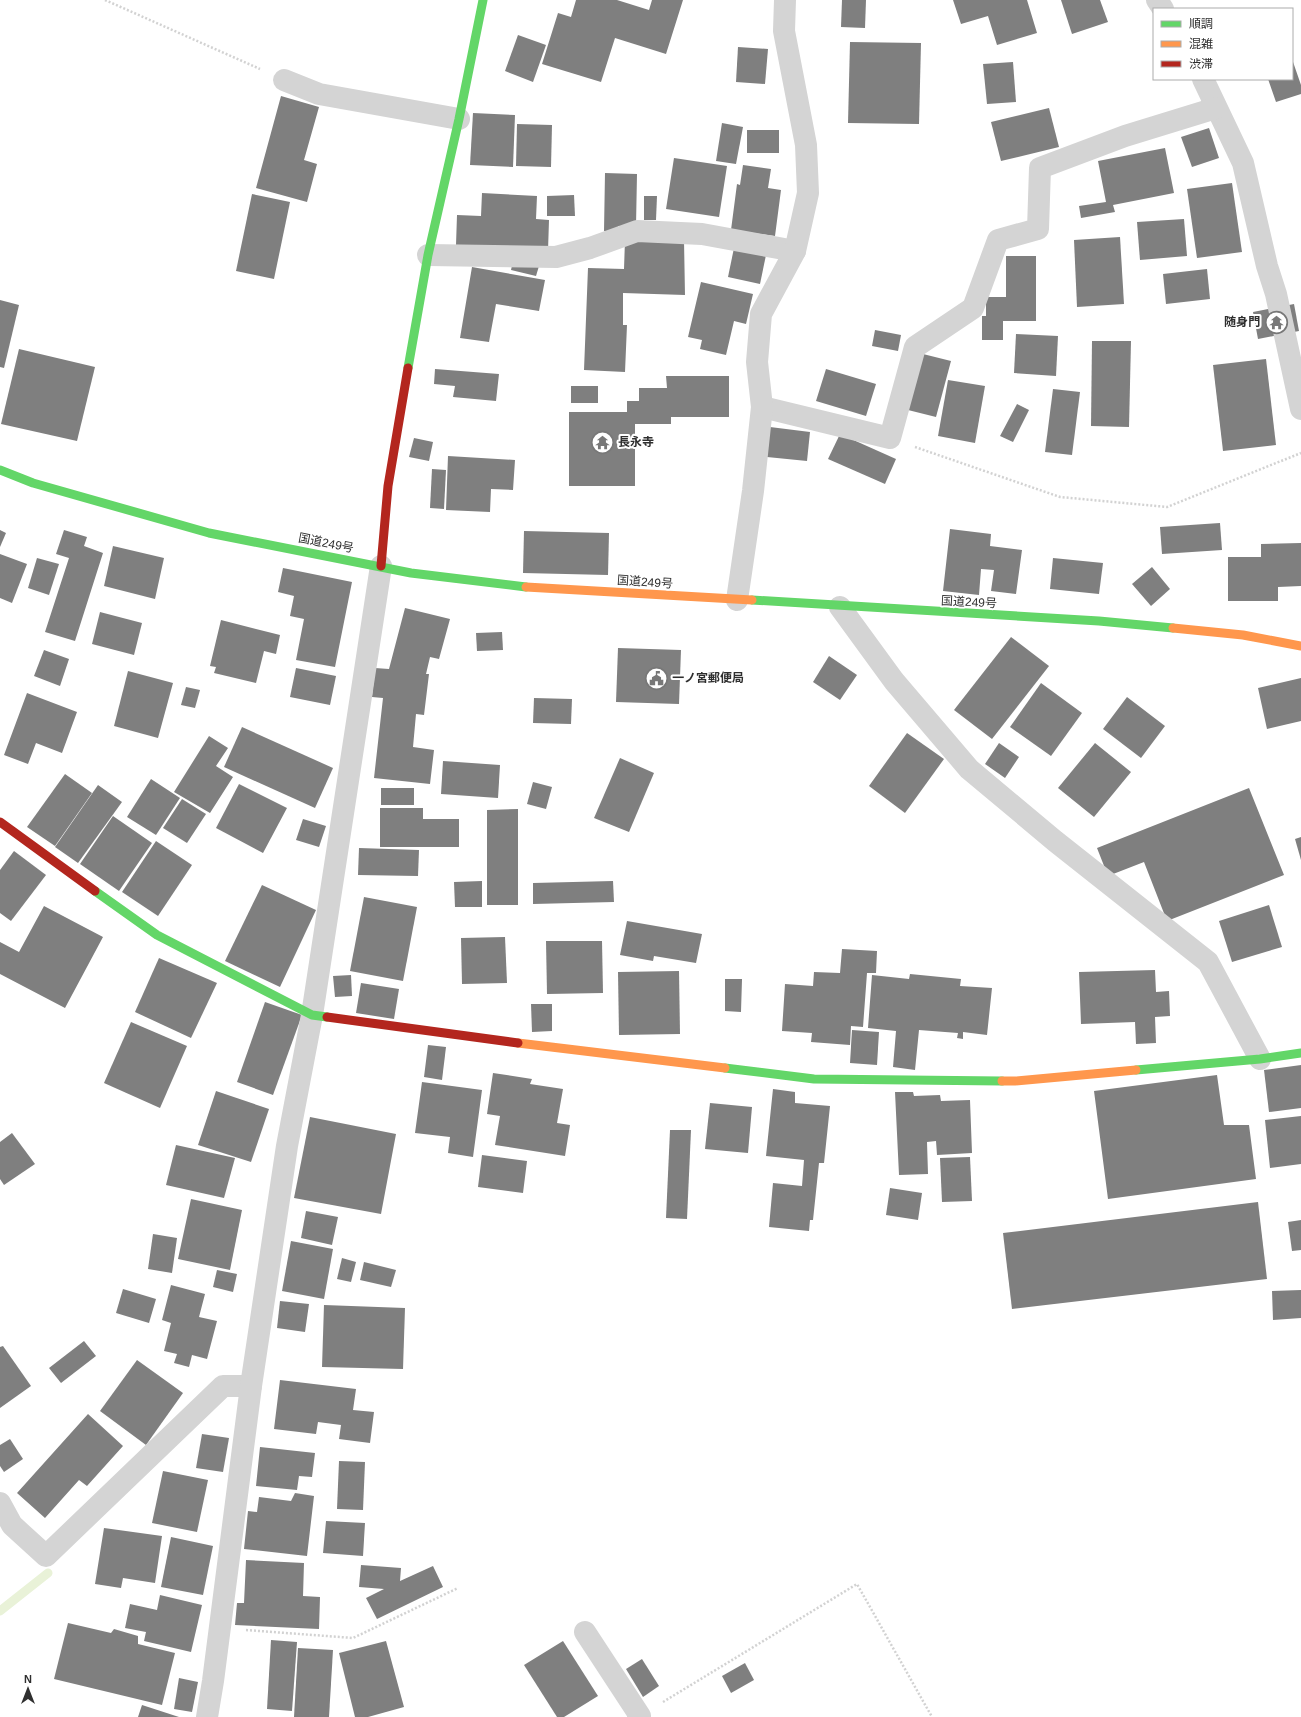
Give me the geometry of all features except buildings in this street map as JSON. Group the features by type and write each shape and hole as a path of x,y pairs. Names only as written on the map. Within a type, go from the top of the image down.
{"main road":[{"path":"381,566 388,486 428,255 484,0"},
{"name":"国道249号","path":"0,470 33,483 209,533 411,572 524,587 1099,622 1243,635 1301,646"},
{"path":"0,822 157,935 312,1015 529,1044 814,1079 1015,1081 1260,1059 1301,1053"}],"street":[{"path":"737,600 753,491 762,407 757,362 761,314 795,251 808,193 806,145 784,31 785,0"},
{"path":"284,80 319,94 459,119"},
{"path":"1203,80 1243,163 1267,266 1276,294 1301,409"},
{"path":"762,407 890,438 915,348 973,308 998,240 1038,229 1040,168 1125,136 1216,108"},
{"path":"428,255 556,257 590,248 637,231 702,234 795,251"},
{"path":"207,1717 251,1386 287,1146 312,1015 381,566"},
{"path":"840,607 894,681 969,770 1055,841 1208,962 1260,1059"},
{"path":"0,1503 12,1525 46,1556 223,1386 251,1386"},
{"path":"585,1632 639,1716"}],"path":[{"path":"105,0 284,80"},
{"path":"890,438 1060,497 1167,507 1301,453"},
{"path":"639,1716 857,1584 932,1717"},
{"path":"220,1628 353,1638 458,1588"}],"waterway":[{"path":"0,1611 48,1573"}],"traffic: fast":[{"path":"408,368 428,255 459,119 483,0"},
{"path":"0,470 33,483 209,533 411,573 526,587"},
{"path":"752,600 1099,621 1173,628"},
{"path":"95,891 157,935 312,1015 327,1017"},
{"path":"1136,1070 1260,1059 1301,1053"},
{"path":"725,1068 814,1079 1002,1081"}],"traffic: slow":[{"path":"526,587 752,600"},
{"path":"1173,628 1243,635 1301,646"},
{"path":"518,1043 725,1068"},
{"path":"1002,1081 1136,1070"}],"traffic: jam":[{"path":"381,566 388,486 408,368"},
{"path":"0,822 95,891"},
{"path":"327,1017 518,1043"}],"place":[{"name":"随身門","path":"1276,322"},
{"name":"長永寺","path":"602,442"},
{"name":"一ノ宮郵便局","path":"656,678"}]}
